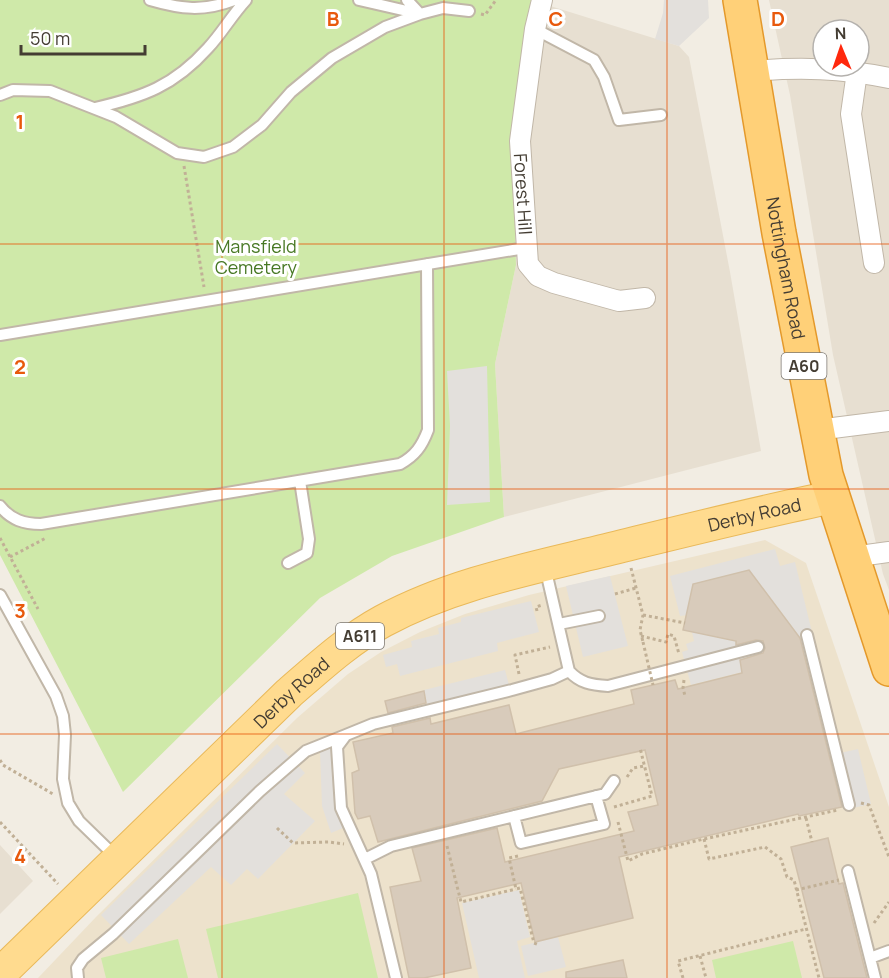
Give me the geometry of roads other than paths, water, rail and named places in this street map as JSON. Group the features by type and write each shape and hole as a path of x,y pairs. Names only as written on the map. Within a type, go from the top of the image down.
{"highway":[{"name":"Nottingham Road","path":"740,0 781,245 817,430 830,486 889,669"}],"main road":[{"name":"Derby Road","path":"0,949 62,889 112,854 289,693 337,652 381,622 421,603 476,582 770,509 830,486"},
{"name":"Derby Road","path":"0,974 112,854 311,650 352,617 397,594 489,558 830,486"}],"street":[{"name":"Forest Hill","path":"542,0 535,29 520,141 525,248 528,264 538,276 554,283 619,301 645,298"},
{"path":"752,71 811,69"},
{"path":"871,75 889,78"},
{"path":"856,78 851,114 874,263"},
{"path":"817,430 889,421"},
{"path":"852,557 889,552"}],"lane":[{"path":"150,0 179,8 216,7 234,0"},
{"path":"94,108 132,100 170,83 208,48 246,0"},
{"path":"359,0 420,14"},
{"path":"407,0 420,14"},
{"path":"0,95 13,90 50,91 116,117 177,153 204,157 233,147 262,125 291,93 332,58 385,27 442,8 469,11"},
{"path":"535,29 594,60 604,77 620,120 662,115"},
{"path":"0,335 525,248"},
{"path":"0,506 6,514 18,521 28,524 44,523 400,464 410,459 419,449 428,430 427,264"},
{"path":"288,563 307,553 309,539 300,481"},
{"path":"545,565 569,671 578,680 592,685 608,686 758,647"},
{"path":"0,596 56,696 63,716 65,735 63,779 68,803 79,821 112,854"},
{"path":"559,624 599,615"},
{"path":"807,635 849,805"},
{"path":"78,978 78,968 83,959 113,934 260,791 306,751 373,724 552,679 569,671"},
{"path":"346,735 337,747 341,808 371,874 396,978"},
{"path":"365,859 391,846 605,794 614,781"},
{"path":"514,816 521,843 604,824 596,796"},
{"path":"848,874 875,978"},
{"path":"870,958 889,951"}],"park label":[{"name":"Mansfield Cemetery","path":"256,256"}]}
